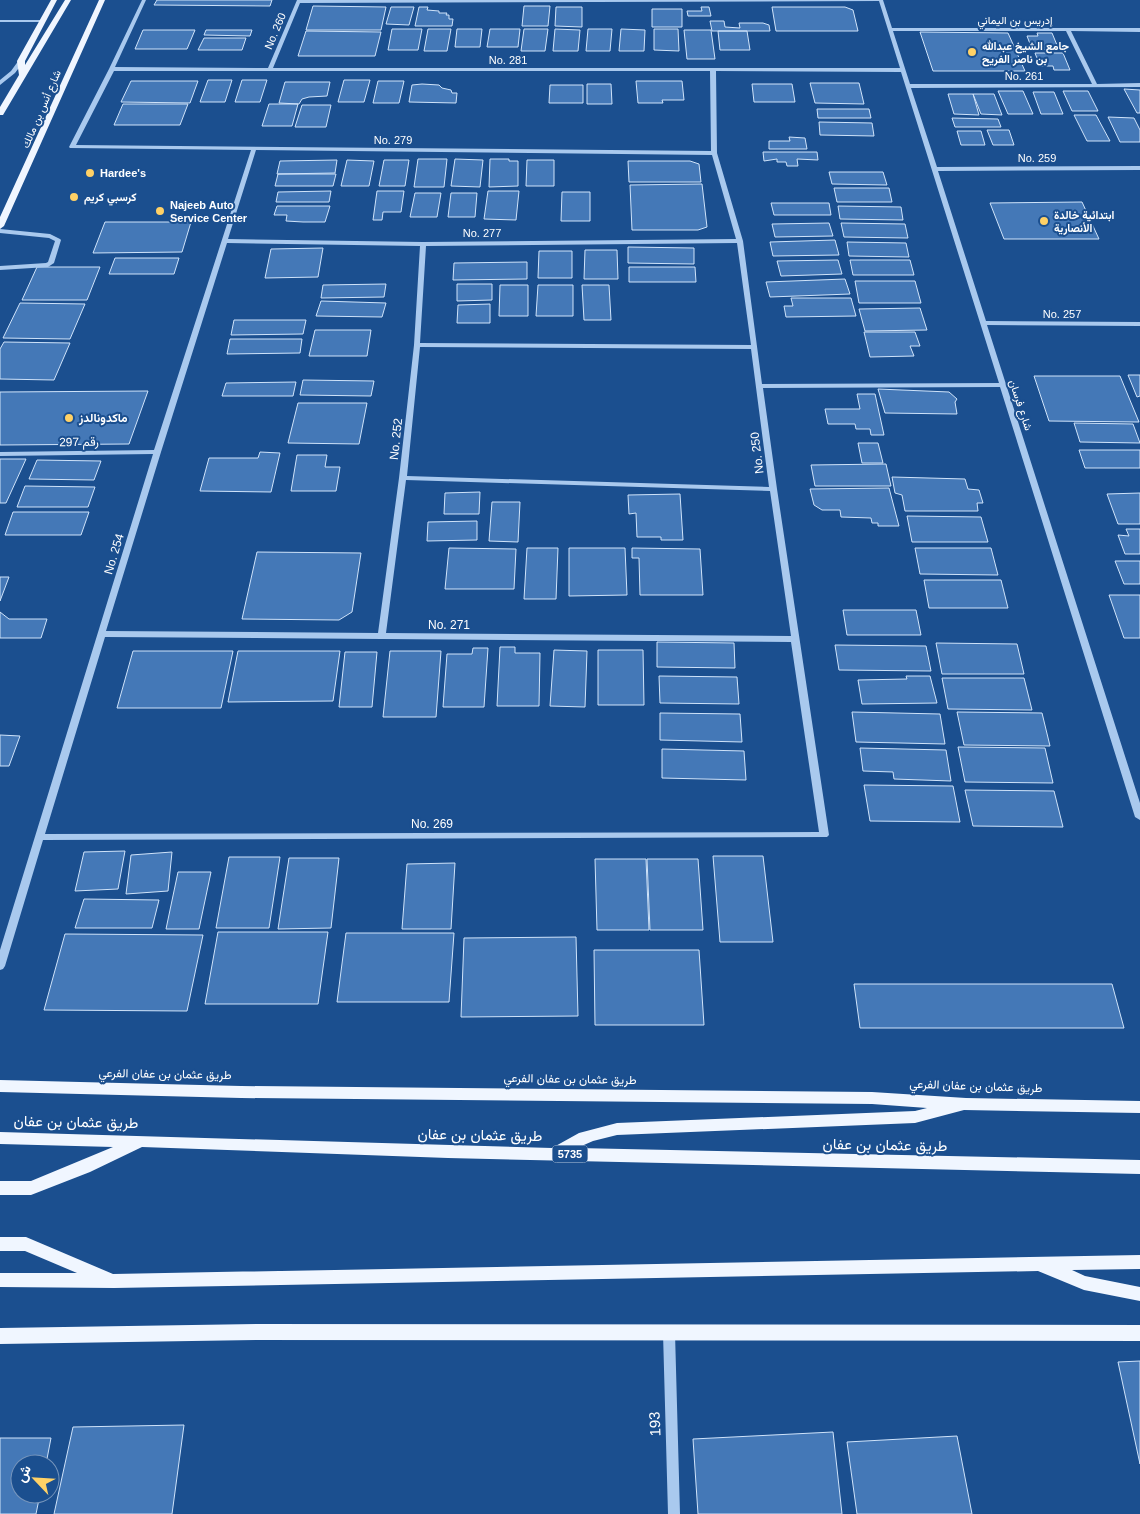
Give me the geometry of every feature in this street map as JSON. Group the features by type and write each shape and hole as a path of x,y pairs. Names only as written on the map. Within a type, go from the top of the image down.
{"main road":[{"path":"22,77 21,61 54,0"},
{"path":"0,113 68,0"},
{"name":"شارع أنس بن مالك","path":"0,226 102,0"},
{"path":"87,32 108,0"},
{"name":"طريق عثمان بن عفان الفرعي","path":"0,1086 163,1091 872,1098 966,1104 1140,1107"},
{"path":"556,1154 576,1140 595,1133 618,1129 915,1117 945,1111 966,1104"},
{"name":"طريق عثمان بن عفان","path":"1,1137 448,1152 1140,1167"},
{"path":"0,1188 31,1188 85,1167 142,1141"},
{"path":"0,1244 26,1244 114,1281"},
{"path":"1035,1262 1084,1283 1140,1294"},
{"path":"0,1280 114,1281 1035,1262 1140,1262"},
{"path":"0,1336 256,1332 1140,1333"}],"street":[{"path":"112,69 144,0"},
{"path":"298,1 881,0"},
{"name":"شارع فرسان","path":"881,0 1140,818"},
{"name":"No. 260","path":"270,69 298,1"},
{"path":"0,21 42,21"},
{"name":"إدريس بن اليماني","path":"890,29 1140,30"},
{"path":"1068,30 1095,85"},
{"path":"0,83 13,72 21,61"},
{"name":"No. 281","path":"112,69 903,70"},
{"name":"No. 279","path":"112,69 72,147 714,153"},
{"name":"No. 250","path":"713,71 714,153 740,241 773,489 824,835"},
{"name":"No. 261","path":"908,86 1140,85"},
{"name":"No. 254","path":"0,966 157,452 254,149"},
{"name":"No. 259","path":"934,168 1140,168"},
{"path":"0,232 50,236 58,240 51,262 48,265 0,268"},
{"name":"No. 277","path":"225,241 423,244 740,241"},
{"name":"No. 252","path":"382,636 418,345 423,244"},
{"name":"No. 257","path":"983,323 1140,324"},
{"path":"418,345 755,347"},
{"path":"760,386 1003,385"},
{"name":"رقم 297","path":"0,454 157,452"},
{"path":"403,478 773,489"},
{"name":"No. 271","path":"102,634 796,639"},
{"name":"No. 269","path":"40,838 824,835"},
{"name":"193","path":"669,1333 674,1514"}],"building":[{"path":"157,0 272,0 270,6 154,5"},
{"path":"313,6 386,7 381,30 306,30"},
{"path":"524,6 550,6 548,26 522,26"},
{"path":"391,7 414,7 409,25 386,24"},
{"path":"419,7 428,7 427,10 447,13 446,15 449,15 449,19 453,19 452,26 415,26"},
{"path":"556,7 582,7 582,27 555,26"},
{"path":"701,7 709,7 711,16 688,16 687,11 702,11"},
{"path":"772,7 845,7 853,10 858,31 776,31"},
{"path":"652,9 682,9 682,27 652,27"},
{"path":"710,21 724,21 725,27 740,28 739,23 763,23 769,25 770,31 712,31"},
{"path":"392,29 422,29 418,50 388,50"},
{"path":"428,29 451,29 447,51 424,51"},
{"path":"457,29 482,29 480,47 455,47"},
{"path":"490,29 520,29 518,47 487,47"},
{"path":"524,29 548,29 545,51 521,51"},
{"path":"555,29 580,30 578,51 553,51"},
{"path":"588,29 612,29 610,51 586,51"},
{"path":"621,29 645,30 644,51 619,51"},
{"path":"654,29 678,29 679,51 654,50"},
{"path":"143,30 195,30 187,49 135,49"},
{"path":"206,30 252,30 250,36 204,35"},
{"path":"684,30 711,30 715,59 687,59"},
{"path":"306,31 381,32 375,56 298,56"},
{"path":"718,31 747,31 750,50 720,50"},
{"name":"جامع الشيخ عبدالله بن ناصر الفريح","path":"920,32 1008,33 1025,71 933,71"},
{"path":"1037,33 1052,33 1059,50 1032,49 1027,36 1038,36"},
{"path":"204,38 246,38 242,50 198,50"},
{"path":"1035,53 1063,53 1070,70 1054,70 1053,66 1040,66"},
{"path":"208,80 232,80 225,102 200,102"},
{"path":"242,80 267,80 260,102 235,102"},
{"path":"344,80 370,80 364,102 338,102"},
{"path":"131,81 198,81 190,103 121,102"},
{"path":"378,81 404,81 399,103 373,103"},
{"path":"636,81 682,81 684,100 662,100 663,103 638,103"},
{"path":"285,82 330,82 327,96 302,99 299,104 279,103"},
{"path":"810,83 859,83 864,104 815,103"},
{"path":"587,84 611,84 612,104 587,104"},
{"path":"752,84 792,84 795,102 754,102"},
{"path":"412,85 439,85 442,88 451,90 452,93 457,93 456,103 409,102"},
{"path":"550,85 583,85 583,103 549,103"},
{"path":"1124,89 1140,90 1140,113 1137,113"},
{"path":"998,91 1023,91 1033,114 1008,114"},
{"path":"1063,91 1088,91 1098,111 1072,111"},
{"path":"1033,92 1054,92 1063,114 1041,114"},
{"path":"948,94 973,94 979,115 954,114"},
{"path":"973,94 994,94 1002,115 981,114"},
{"path":"123,104 188,104 180,125 114,125"},
{"path":"269,104 298,104 292,126 262,126"},
{"path":"302,105 331,105 326,127 295,127"},
{"path":"817,109 869,109 871,118 818,118"},
{"path":"1074,115 1096,115 1110,141 1087,141"},
{"path":"1108,117 1134,118 1140,130 1140,142 1120,142"},
{"path":"952,118 998,119 1001,127 955,127"},
{"path":"819,122 872,123 874,136 820,135"},
{"path":"987,130 1009,130 1014,145 993,145"},
{"path":"957,131 981,131 985,145 961,145"},
{"path":"789,137 805,138 807,149 769,149 769,141 790,141"},
{"path":"763,152 817,152 818,160 797,159 798,166 787,166 786,162 777,162 777,159 764,161"},
{"path":"418,159 447,159 444,187 414,187"},
{"path":"455,159 483,160 480,187 451,186"},
{"path":"490,159 518,161 518,186 489,187"},
{"path":"337,160 335,173 277,174 280,161"},
{"path":"347,160 374,161 369,186 341,186"},
{"path":"384,160 409,160 405,186 379,186"},
{"path":"527,160 554,160 554,186 526,186"},
{"path":"628,161 690,161 699,164 701,182 629,182"},
{"path":"829,172 883,172 887,185 832,184"},
{"path":"278,174 336,174 333,186 275,186"},
{"path":"702,184 707,227 698,230 632,230 630,185"},
{"path":"834,188 889,188 892,202 837,202"},
{"path":"331,191 329,202 276,202 278,192"},
{"path":"377,191 404,191 401,212 383,212 382,220 373,220"},
{"path":"488,191 519,191 516,220 484,219"},
{"path":"562,192 590,192 590,221 561,221"},
{"path":"415,193 441,193 437,217 410,217"},
{"path":"451,193 477,193 475,217 448,217"},
{"name":"ابتدائية خالدة الأنصارية","path":"1082,202 1099,239 1004,239 990,203"},
{"path":"771,203 829,203 831,215 774,215"},
{"path":"277,206 330,206 325,222 303,222 286,221 287,215 274,215"},
{"path":"838,206 901,207 903,220 840,219"},
{"path":"105,222 191,222 182,252 93,253"},
{"path":"829,223 833,236 775,237 772,224"},
{"path":"841,223 905,224 908,238 844,237"},
{"path":"835,240 839,255 773,256 770,242"},
{"path":"847,242 906,243 909,257 849,256"},
{"path":"628,247 694,248 694,264 628,263"},
{"path":"323,248 318,277 265,278 271,249"},
{"path":"585,250 617,250 618,279 584,279"},
{"path":"539,251 572,251 572,278 538,278"},
{"path":"115,258 179,258 174,274 109,274"},
{"path":"838,260 842,274 781,276 777,261"},
{"path":"850,260 910,260 914,275 853,275"},
{"path":"527,262 527,279 453,280 454,263"},
{"path":"37,267 100,267 87,300 22,300"},
{"path":"629,267 695,267 696,282 629,282"},
{"path":"845,279 850,294 770,297 766,282"},
{"path":"855,281 915,281 921,303 859,303"},
{"path":"386,284 384,297 321,298 323,285"},
{"path":"457,284 492,284 492,300 457,301"},
{"path":"500,285 528,285 528,316 499,316"},
{"path":"538,285 573,285 573,316 536,316"},
{"path":"582,285 609,285 611,320 584,320"},
{"path":"791,298 851,298 856,316 786,317 784,306 793,306"},
{"path":"321,301 386,303 382,317 316,316"},
{"path":"20,303 85,304 70,339 3,338"},
{"path":"490,304 490,323 457,323 458,305"},
{"path":"920,308 927,330 865,331 859,309"},
{"path":"234,320 306,320 303,334 231,335"},
{"path":"315,330 371,330 367,356 309,356"},
{"path":"864,332 915,332 920,346 910,346 914,356 870,357"},
{"path":"230,339 302,339 300,353 227,354"},
{"path":"4,342 70,343 54,380 0,379 0,349"},
{"path":"1128,375 1140,375 1140,396 1137,397"},
{"path":"1034,376 1120,376 1139,422 1049,421"},
{"path":"303,380 374,381 371,396 300,395"},
{"path":"296,382 293,396 222,396 226,383"},
{"path":"878,389 949,392 957,399 955,402 957,414 885,413"},
{"name":"ماكدونالدز","path":"148,391 129,444 0,445 0,392"},
{"path":"857,394 875,394 884,435 871,435 870,429 856,429 855,424 828,424 825,409 860,409"},
{"path":"298,403 367,403 359,444 288,443"},
{"path":"1074,423 1133,424 1140,443 1080,442"},
{"path":"858,443 878,443 883,463 862,463"},
{"path":"1079,450 1140,450 1140,468 1085,468"},
{"path":"260,452 280,453 271,492 200,491 209,458 258,458"},
{"path":"297,455 327,455 325,467 340,467 336,491 291,491"},
{"path":"0,459 26,459 6,503 0,503"},
{"path":"37,460 101,461 94,480 29,479"},
{"path":"886,464 891,486 815,486 811,465"},
{"path":"892,477 965,479 968,489 979,490 983,503 977,503 978,511 905,511 902,495 895,493"},
{"path":"25,486 95,487 88,507 17,507"},
{"path":"889,488 899,526 878,526 878,523 872,523 871,518 841,517 840,510 822,510 814,505 810,489"},
{"path":"480,492 479,514 444,514 445,493"},
{"path":"1140,493 1140,524 1118,524 1107,494"},
{"path":"680,494 683,540 661,540 661,537 637,537 636,513 629,514 628,495"},
{"path":"492,502 520,502 518,542 489,541"},
{"path":"13,512 89,512 81,535 5,535"},
{"path":"907,516 981,517 988,542 912,542"},
{"path":"477,521 477,540 427,541 428,522"},
{"path":"1126,529 1140,529 1140,554 1125,554 1118,535 1129,536"},
{"path":"449,548 516,549 514,589 445,589"},
{"path":"527,548 558,548 556,599 524,599"},
{"path":"569,548 625,548 627,595 569,596"},
{"path":"632,548 700,549 703,595 640,595 639,558 632,558"},
{"path":"915,548 991,548 998,575 920,574"},
{"path":"257,552 361,553 352,612 339,620 242,619"},
{"path":"1115,561 1140,561 1140,584 1124,584"},
{"path":"0,577 9,577 0,601"},
{"path":"924,580 1001,580 1008,608 929,608"},
{"path":"1109,595 1140,595 1140,638 1124,638"},
{"path":"843,610 916,610 921,635 847,635"},
{"path":"0,612 9,619 47,619 41,638 0,638"},
{"path":"657,642 734,643 735,668 657,667"},
{"path":"936,643 1017,644 1024,674 942,674"},
{"path":"835,645 926,646 931,671 839,670"},
{"path":"500,647 515,647 515,653 540,653 539,706 497,706"},
{"path":"473,648 488,648 484,707 443,707 447,654 472,654"},
{"path":"554,650 587,651 585,707 550,706"},
{"path":"598,650 643,650 644,705 598,705"},
{"path":"133,651 233,651 221,708 117,708"},
{"path":"238,651 340,651 333,701 228,702"},
{"path":"390,651 441,651 436,717 383,717"},
{"path":"345,652 377,652 372,707 339,707"},
{"path":"659,676 737,677 739,704 660,703"},
{"path":"906,676 930,676 937,703 862,704 858,680 907,679"},
{"path":"942,678 1024,678 1032,710 948,709"},
{"path":"852,712 940,714 945,744 856,742"},
{"path":"957,712 1042,713 1050,746 964,745"},
{"path":"660,713 740,714 742,742 660,740"},
{"path":"0,735 20,736 9,766 0,766"},
{"path":"958,747 1045,748 1053,783 965,782"},
{"path":"860,748 946,750 951,781 894,779 893,772 863,771"},
{"path":"662,749 744,751 746,780 662,778"},
{"path":"864,785 953,786 960,822 870,821"},
{"path":"965,790 1054,791 1063,827 973,826"},
{"path":"125,851 118,889 75,891 84,852"},
{"path":"172,852 168,891 126,894 131,855"},
{"path":"713,856 763,856 773,942 720,942"},
{"path":"229,857 280,857 269,928 216,928"},
{"path":"289,858 339,858 331,928 278,929"},
{"path":"595,859 646,859 649,930 597,930"},
{"path":"647,859 698,859 703,930 650,930"},
{"path":"455,863 451,929 402,929 407,864"},
{"path":"178,872 211,872 199,929 166,929"},
{"path":"84,899 159,900 152,928 75,928"},
{"path":"218,932 328,932 318,1004 205,1004"},
{"path":"346,933 454,933 449,1002 337,1002"},
{"path":"65,934 203,935 187,1011 44,1010"},
{"path":"576,937 578,1016 461,1017 464,938"},
{"path":"594,950 699,950 704,1025 595,1025"},
{"path":"854,984 1112,984 1124,1028 860,1028"},
{"path":"1140,1361 1140,1464 1118,1362"},
{"path":"184,1425 172,1514 54,1514 56,1504 60,1504 60,1487 73,1427"},
{"path":"833,1432 842,1514 698,1514 693,1439"},
{"path":"957,1436 972,1514 857,1514 847,1442"},
{"path":"0,1438 51,1438 48,1454 10,1454 10,1504 38,1504 36,1514 0,1514"}],"place":[{"name":"جامع الشيخ عبدالله بن ناصر الفريح","path":"972,52"},
{"name":"Hardee's","path":"90,173"},
{"name":"كرسبي كريم","path":"74,197"},
{"name":"Najeeb Auto Service Center","path":"160,211"},
{"name":"ابتدائية خالدة الأنصارية","path":"1044,221"},
{"name":"ماكدونالدز","path":"69,418"}]}
